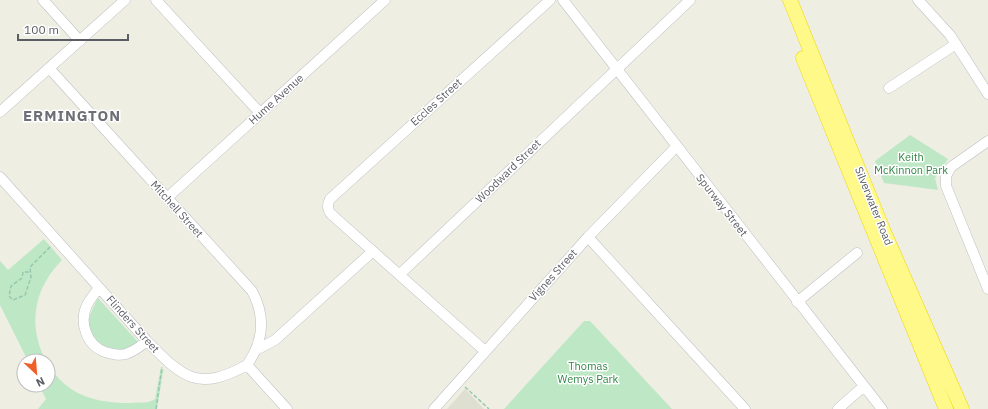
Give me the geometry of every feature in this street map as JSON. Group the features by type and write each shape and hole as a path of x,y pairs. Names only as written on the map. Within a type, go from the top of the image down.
{"highway":[{"name":"Silverwater Road","path":"780,0 839,150 946,409"},
{"name":"Silverwater Road","path":"790,0 884,232 962,409"}],"street":[{"path":"43,0 80,41"},
{"path":"0,112 125,0"},
{"path":"156,0 260,113"},
{"name":"Hume Avenue","path":"167,198 385,0"},
{"name":"Eccles Street","path":"373,251 331,214 327,207 330,199 550,0"},
{"name":"Spurway Street","path":"563,0 678,146 797,302 882,409"},
{"name":"Woodward Street","path":"400,274 616,68 690,0"},
{"path":"918,0 956,44 988,94"},
{"path":"889,88 956,44"},
{"name":"Mitchell Street","path":"49,68 252,291 257,301 262,318 262,330 256,350 247,365"},
{"path":"988,141 951,167 946,176 946,186 988,289"},
{"name":"Vignes Street","path":"434,409 588,238 678,146"},
{"name":"Flinders Street","path":"0,177 147,341 172,366 192,378 216,378 234,372 247,365"},
{"path":"588,238 745,409"},
{"path":"256,350 275,340 373,251 485,351"},
{"path":"797,302 857,254"},
{"path":"99,288 84,312 85,329 91,343 101,350 121,355 132,351 147,341"},
{"path":"247,365 287,409"},
{"path":"838,409 864,386"}],"path":[{"path":"29,272 23,272 22,278 10,286 9,296 12,300 24,295 31,277 29,272 30,268 57,240"},
{"path":"156,409 162,367"},
{"path":"459,381 489,409"}],"shaded area":[{"path":"465,389 484,409 447,409"}],"green space":[{"name":"Keith McKinnon Park","path":"910,135 948,159 935,178 938,190 884,183 875,161"},
{"path":"44,239 62,260 52,271 45,283 36,308 35,321 43,353 24,353 0,305 0,261 8,270"},
{"path":"98,298 139,343 125,350 118,351 112,351 99,346 88,324"},
{"name":"Thomas Wemys Park","path":"584,321 590,321 672,409 504,409"},
{"path":"161,367 164,371 157,409 38,409 46,399 43,393 56,393 56,375 64,384 73,390 94,399 118,403 153,401 155,399"}],"district":[{"name":"ERMINGTON","path":"72,115"}]}
